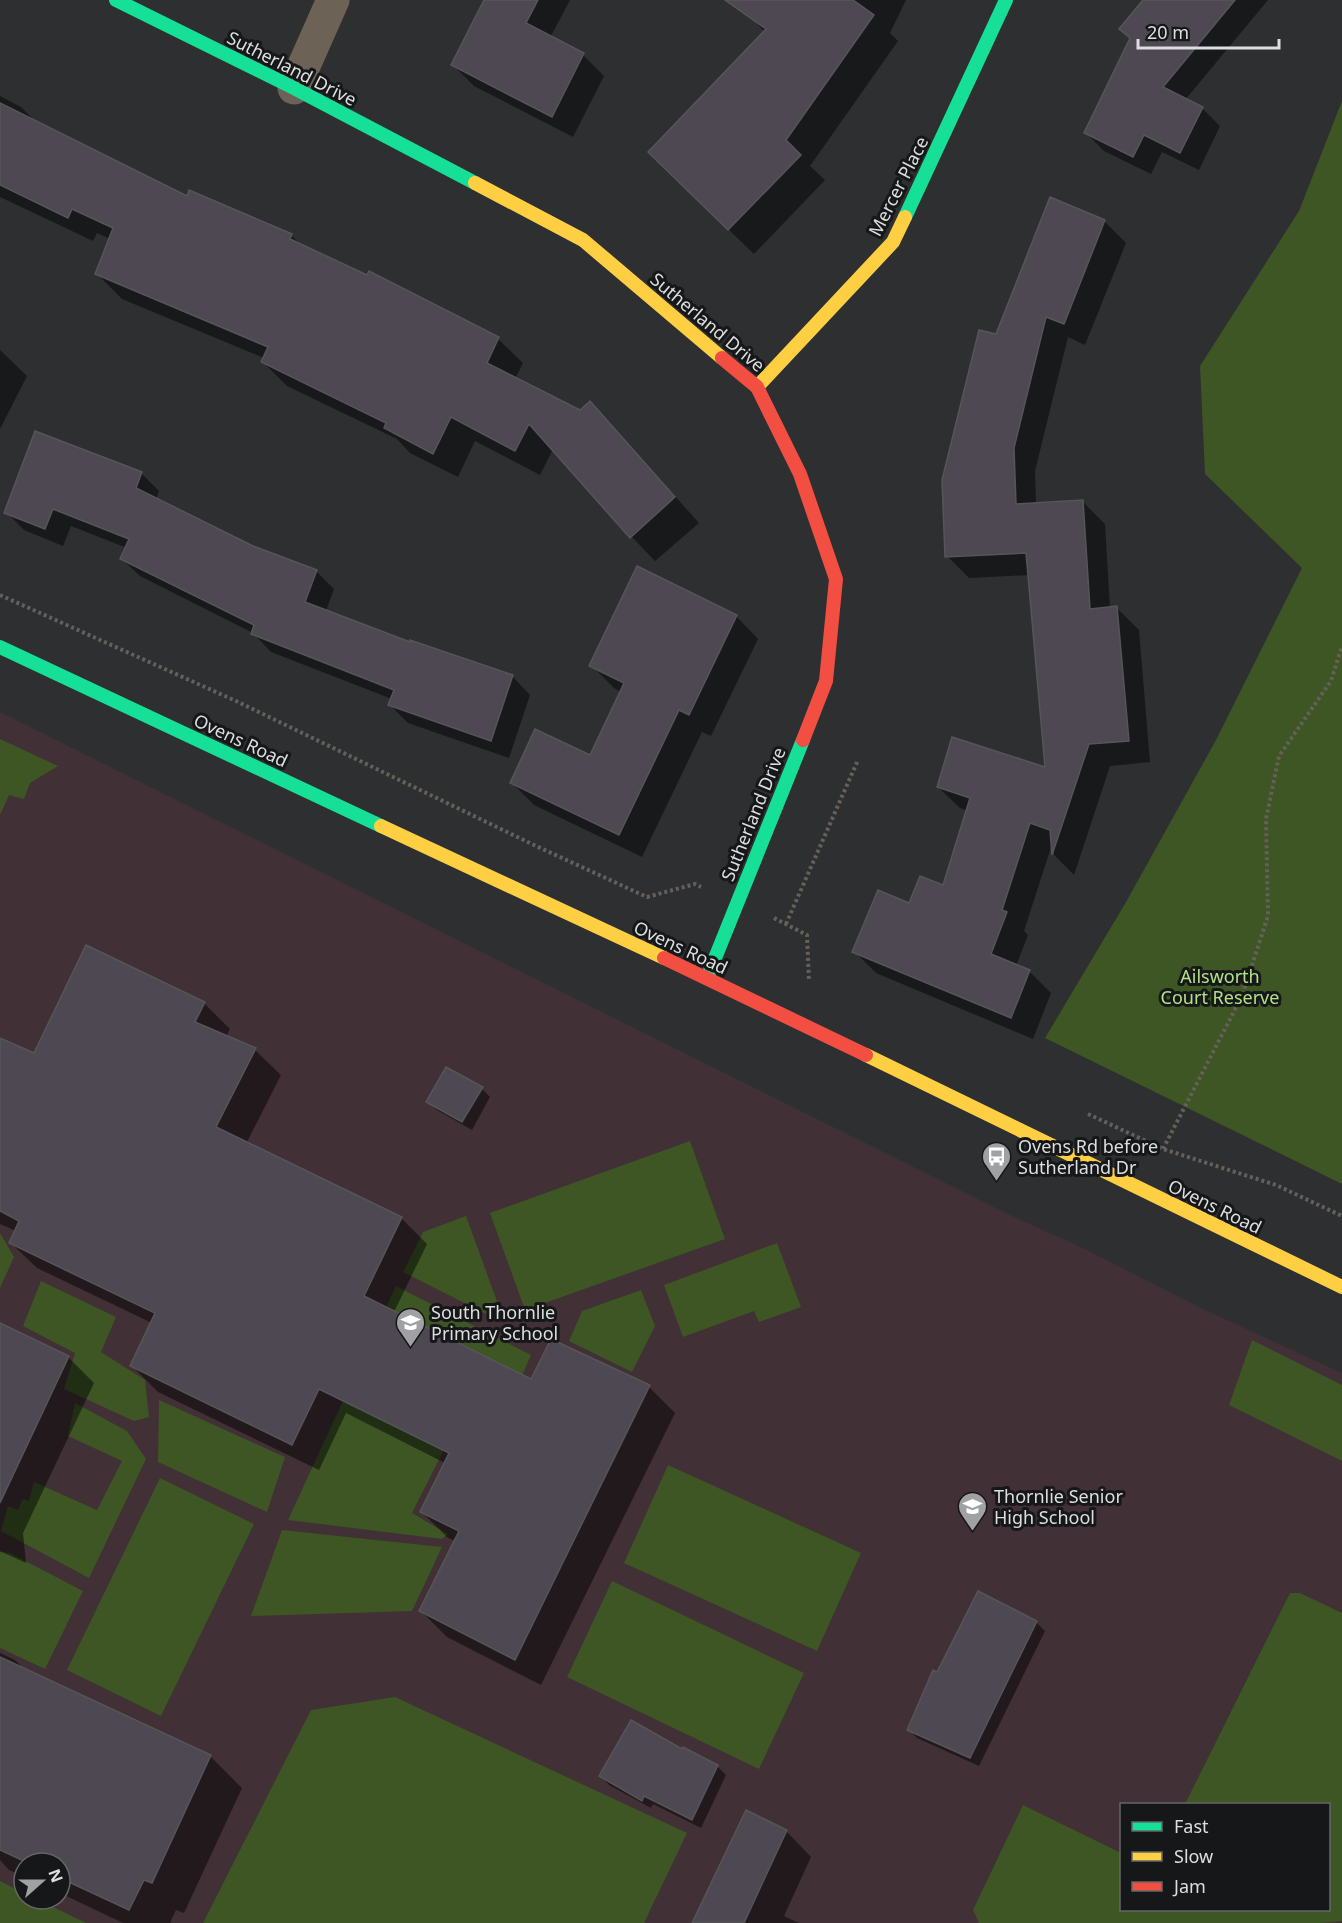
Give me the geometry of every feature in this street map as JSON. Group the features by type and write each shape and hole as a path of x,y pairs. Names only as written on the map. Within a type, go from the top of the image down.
{"street":[{"name":"Sutherland Drive","path":"116,0 294,88 584,240 757,387 800,474 836,579 826,681 707,978"},
{"path":"294,88 333,0"},
{"name":"Mercer Place","path":"757,387 893,242 1006,0"},
{"name":"Ovens Road","path":"0,647 707,978 1342,1287"}],"path":[{"path":"0,595 236,701 647,897 695,884 786,924 807,935 809,983"},
{"path":"1163,1149 1242,996 1268,916 1266,819 1279,756 1330,681 1342,646"},
{"path":"786,924 858,760"},
{"path":"1078,1109 1163,1149 1276,1185 1342,1216"}],"shaded area":[{"path":"0,712 1008,1214 1083,1248 1203,1309 1342,1373 1342,1923 0,1923"}],"green space":[{"name":"Ailsworth Court Reserve","path":"1342,101 1342,1184 1045,1038 1126,902 1216,740 1302,568 1205,474 1200,366 1299,211"},
{"path":"0,739 58,766 30,783 24,799 9,795 0,815"},
{"path":"690,1141 725,1239 525,1310 490,1213"},
{"path":"466,1216 502,1315 494,1318 403,1272 423,1232"},
{"path":"0,1233 14,1257 0,1288"},
{"path":"777,1243 801,1307 759,1322 754,1311 683,1337 664,1285"},
{"path":"41,1281 116,1317 101,1352 145,1380 149,1417 134,1421 64,1389 75,1353 23,1326"},
{"path":"396,1286 531,1355 505,1414 469,1400 412,1513 448,1534 442,1539 288,1520"},
{"path":"641,1290 655,1326 632,1372 569,1341 582,1311"},
{"path":"1252,1340 1342,1385 1342,1461 1229,1405"},
{"path":"159,1400 285,1457 267,1512 158,1462"},
{"path":"75,1403 127,1431 146,1459 89,1578 1,1531 8,1506 18,1510 22,1499 29,1501 34,1482 97,1510 122,1461 68,1436"},
{"path":"668,1465 861,1553 817,1651 624,1563"},
{"path":"160,1478 254,1524 161,1716 67,1670"},
{"path":"282,1530 442,1547 412,1611 251,1616"},
{"path":"0,1552 10,1553 83,1591 45,1669 0,1648"},
{"path":"612,1581 804,1673 759,1769 567,1677"},
{"path":"1290,1593 1300,1593 1342,1613 1342,1921 1321,1923 979,1923 973,1910 1023,1805 1120,1853 1120,1911 1330,1911 1330,1803 1185,1803"},
{"path":"395,1697 687,1833 644,1923 203,1923 311,1710"},
{"path":"0,1881 12,1887 12,1911 62,1911 86,1923 0,1923"}],"building":[{"path":"484,0 538,0 526,23 584,53 552,117 451,65"},
{"path":"725,0 853,0 874,15 786,140 801,155 728,230 648,152 766,29"},
{"path":"1143,0 1235,0 1163,87 1203,107 1180,153 1144,135 1133,157 1084,133 1130,38 1119,29"},
{"path":"0,103 187,196 189,190 292,234 290,239 367,275 369,271 499,337 487,363 580,410 590,401 675,497 630,538 529,424 515,451 451,417 433,454 384,428 386,423 261,362 268,347 95,274 113,228 72,209 68,218 0,185"},
{"path":"1050,197 1105,220 1064,324 1046,317 1014,448 1016,504 1083,500 1090,609 1117,606 1129,741 1089,744 1052,855 1050,830 1030,823 1002,910 1007,912 991,954 1030,970 1011,1018 852,952 878,890 909,903 920,876 943,885 970,798 937,787 952,737 1045,767 1026,553 945,557 942,480 979,330 996,334"},
{"path":"35,431 142,472 136,488 253,546 317,570 305,602 410,642 410,640 513,675 491,741 388,705 394,690 251,634 254,625 120,559 129,539 53,509 45,529 4,513"},
{"path":"637,566 737,615 689,715 679,710 619,835 510,783 535,729 590,755 624,683 589,666"},
{"path":"86,945 205,1002 195,1022 256,1048 216,1127 402,1217 364,1296 531,1379 551,1339 650,1385 515,1660 419,1611 459,1531 420,1512 449,1453 319,1389 292,1445 130,1366 155,1313 9,1243 19,1221 0,1211 0,1038 34,1053"},
{"path":"446,1067 483,1087 462,1122 426,1102"},
{"path":"0,1323 69,1356 0,1503"},
{"path":"978,1591 1037,1621 970,1758 907,1730 933,1670 937,1672"},
{"path":"0,1657 211,1755 152,1883 144,1880 129,1910 72,1884 72,1851 12,1851 12,1856 0,1850"},
{"path":"631,1720 682,1749 683,1747 718,1765 692,1820 644,1796 642,1801 599,1776"},
{"path":"746,1810 787,1830 744,1923 692,1923"}],"traffic: fast":[{"path":"116,0 294,88 475,183"},
{"path":"905,217 1006,0"},
{"path":"0,647 381,826"},
{"path":"707,978 803,740"}],"traffic: slow":[{"path":"475,183 583,240 722,358"},
{"path":"757,387 893,242 905,217"},
{"path":"381,826 664,958"},
{"path":"866,1055 1342,1287"}],"traffic: jam":[{"path":"722,358 757,387 800,474 836,579 826,681 803,740"},
{"path":"664,958 866,1055"}],"place":[{"name":"Ovens Rd before Sutherland Dr","path":"997,1182"},
{"name":"South Thornlie Primary School","path":"410,1348"},
{"name":"Thornlie Senior High School","path":"973,1532"}]}
